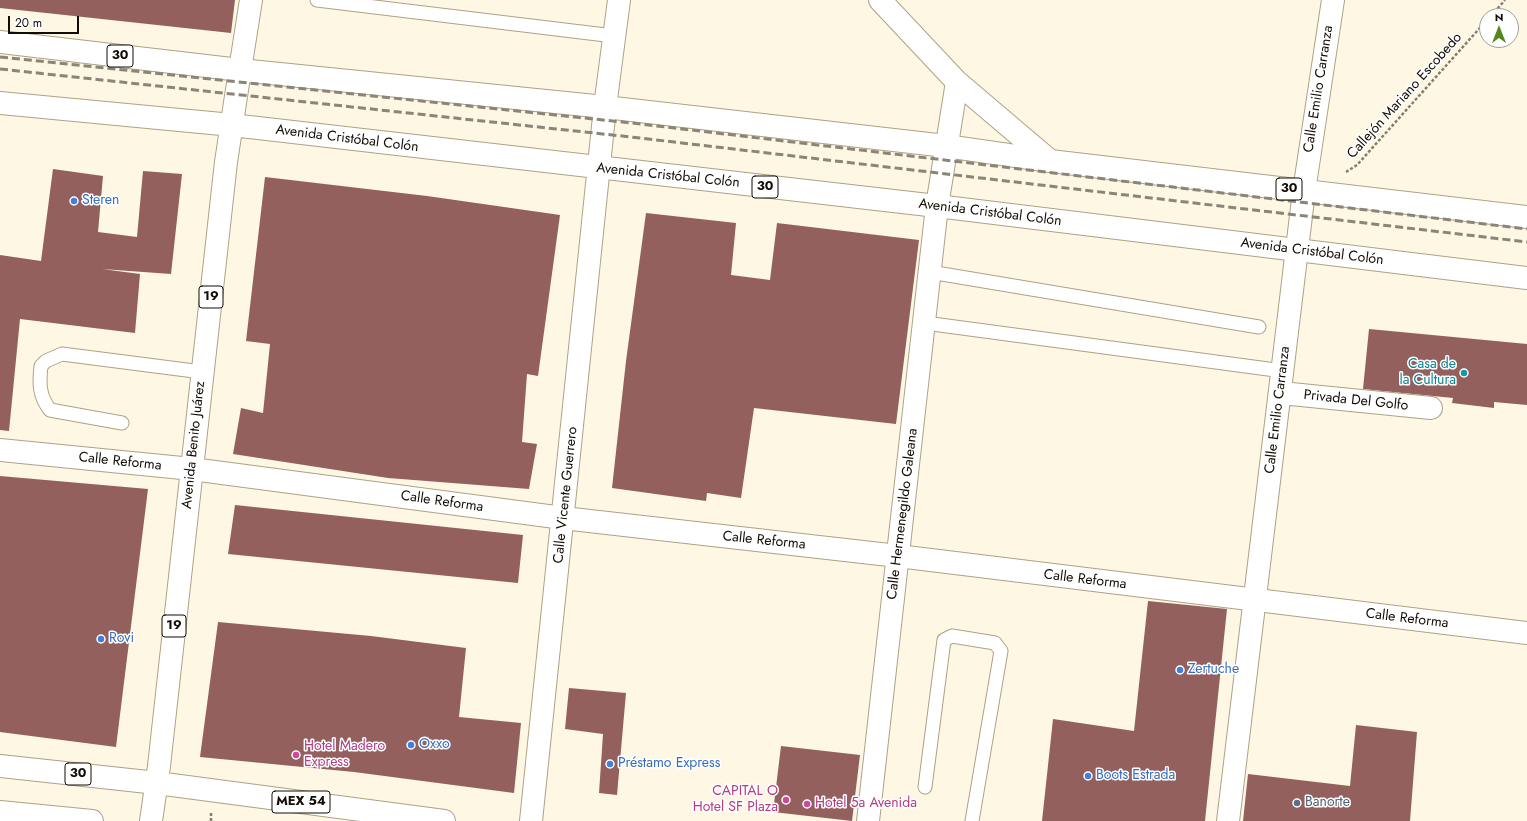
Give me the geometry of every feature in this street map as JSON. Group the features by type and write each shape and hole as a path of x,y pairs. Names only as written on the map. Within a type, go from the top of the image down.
{"main road":[{"name":"19","path":"240,70 251,0"},
{"name":"Calle Vicente Guerrero","path":"531,821 600,169 605,107 619,0"},
{"path":"880,0 957,82 1050,161"},
{"name":"Calle Emilio Carranza","path":"1228,821 1281,393 1304,191 1333,0"},
{"name":"30","path":"0,42 240,70 605,107 946,146 1050,161 1527,217"},
{"name":"Avenida Benito Juárez","path":"151,821 157,783 202,372 240,70"},
{"name":"Calle Hermenegildo Galeana","path":"868,821 937,206 957,82"},
{"name":"Avenida Cristóbal Colón","path":"0,103 232,126 600,169 937,206 1527,278"},
{"name":"Privada Del Golfo","path":"1281,393 1431,408"},
{"name":"Calle Reforma","path":"0,450 192,469 563,518 898,556 1255,601 1527,633"},
{"name":"30","path":"0,766 157,783"},
{"name":"MEX 54","path":"157,783 444,821"},
{"path":"0,812 92,821"}],"lane":[{"path":"317,0 614,36"},
{"path":"930,272 1259,327"},
{"path":"925,323 1283,371"},
{"path":"122,423 50,410 43,401 40,393 41,366 46,360 62,354 202,372"},
{"path":"925,787 944,640 952,636 995,644 1001,651 972,821"}],"path":[{"path":"1498,8 1505,0"},
{"name":"Callejón Mariano Escobedo","path":"1343,173 1357,165 1479,29"}],"building":[{"path":"0,0 235,0 231,33 0,8"},
{"path":"53,169 103,176 98,232 137,237 143,171 182,174 171,274 102,269 140,274 135,333 20,319 9,431 0,430 0,255 41,261"},
{"path":"265,177 427,196 560,215 538,376 527,374 522,442 537,444 529,489 388,478 233,454 241,408 263,413 270,344 246,341"},
{"path":"646,213 736,223 731,275 770,280 777,223 919,240 896,424 754,408 741,498 707,493 706,501 612,488 626,361"},
{"path":"1369,329 1527,344 1527,405 1494,402 1494,408 1452,403 1453,398 1363,389"},
{"path":"0,476 148,489 116,747 0,732"},
{"path":"235,505 523,535 518,583 228,554"},
{"name":"Zertuche","path":"1148,601 1227,609 1205,821 1042,821 1053,719 1134,731"},
{"path":"218,622 371,636 466,648 459,717 521,723 514,793 354,772 200,757"},
{"name":"Préstamo Express","path":"569,688 626,693 617,795 599,793 603,734 565,729"},
{"path":"1356,725 1417,732 1410,821 1243,821 1248,774 1350,786"},
{"path":"781,746 860,755 852,821 773,812"}],"railway":[{"path":"0,57 632,123 1527,229"},
{"path":"0,69 631,137 1527,242"}],"place":[{"name":"Steren","path":"74,201"},
{"name":"Casa de la Cultura","path":"1464,373"},
{"name":"Rovi","path":"101,639"},
{"name":"Zertuche","path":"1180,670"},
{"name":"Oxxo","path":"411,745"},
{"name":"Hotel Madero Express","path":"296,755"},
{"name":"Préstamo Express","path":"610,764"},
{"name":"Boots Estrada","path":"1088,776"},
{"name":"CAPITAL O Hotel SF Plaza","path":"786,800"},
{"name":"Banorte","path":"1297,803"},
{"name":"Hotel 5a Avenida","path":"807,804"}]}
